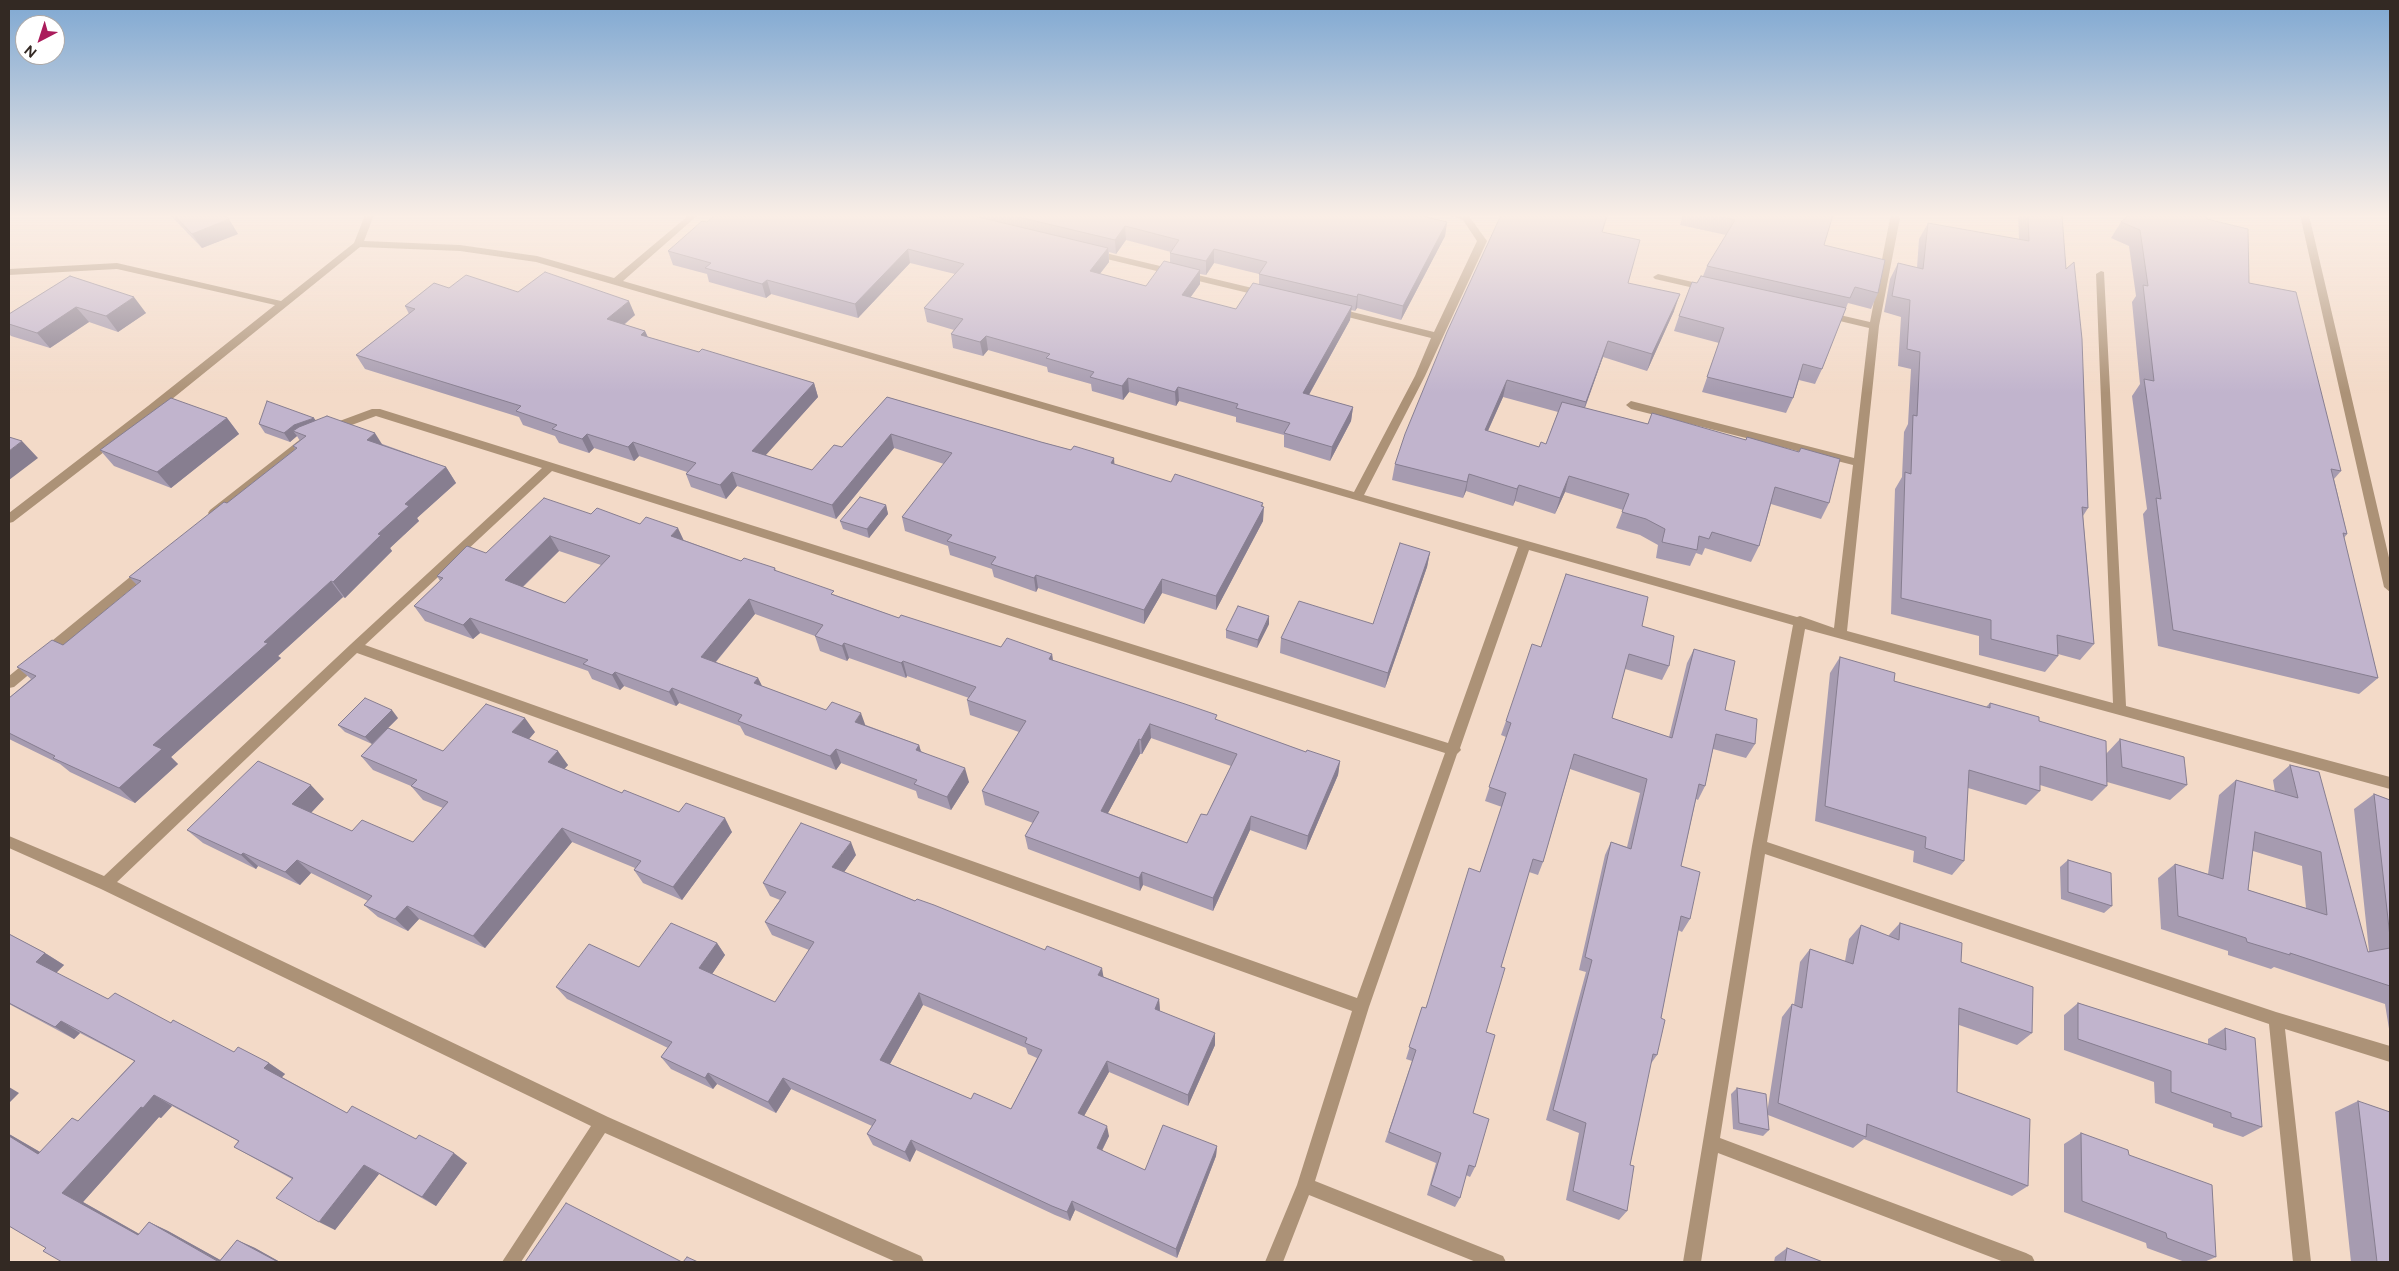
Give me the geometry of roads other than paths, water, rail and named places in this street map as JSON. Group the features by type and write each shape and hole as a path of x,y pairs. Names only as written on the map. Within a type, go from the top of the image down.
{"street":[{"path":"153,274 282,304"},
{"path":"9,519 152,409 320,274"},
{"path":"593,274 1357,497 1800,621 1840,634 2120,711 2390,782"},
{"path":"617,281 625,274"},
{"path":"1183,274 1274,296"},
{"path":"1357,497 1420,376 1466,274"},
{"path":"1840,634 1874,326 1884,274"},
{"path":"2101,274 2120,711"},
{"path":"2318,274 2390,588"},
{"path":"1658,277 1715,290"},
{"path":"1322,308 1437,336"},
{"path":"1818,313 1874,326"},
{"path":"1631,404 1859,463"},
{"path":"206,520 305,438 376,412 1454,750"},
{"path":"106,884 355,647 550,467"},
{"path":"1274,1262 1306,1185 1361,1007 1454,750 1525,544"},
{"path":"9,683 153,564"},
{"path":"1692,1262 1710,1142 1800,621"},
{"path":"355,647 1361,1007"},
{"path":"9,842 106,884 602,1123 915,1262"},
{"path":"1760,846 2276,1019 2390,1054"},
{"path":"2276,1019 2302,1262"},
{"path":"511,1262 602,1123"},
{"path":"1710,1142 2026,1262"},
{"path":"1306,1185 1497,1262"}]}
